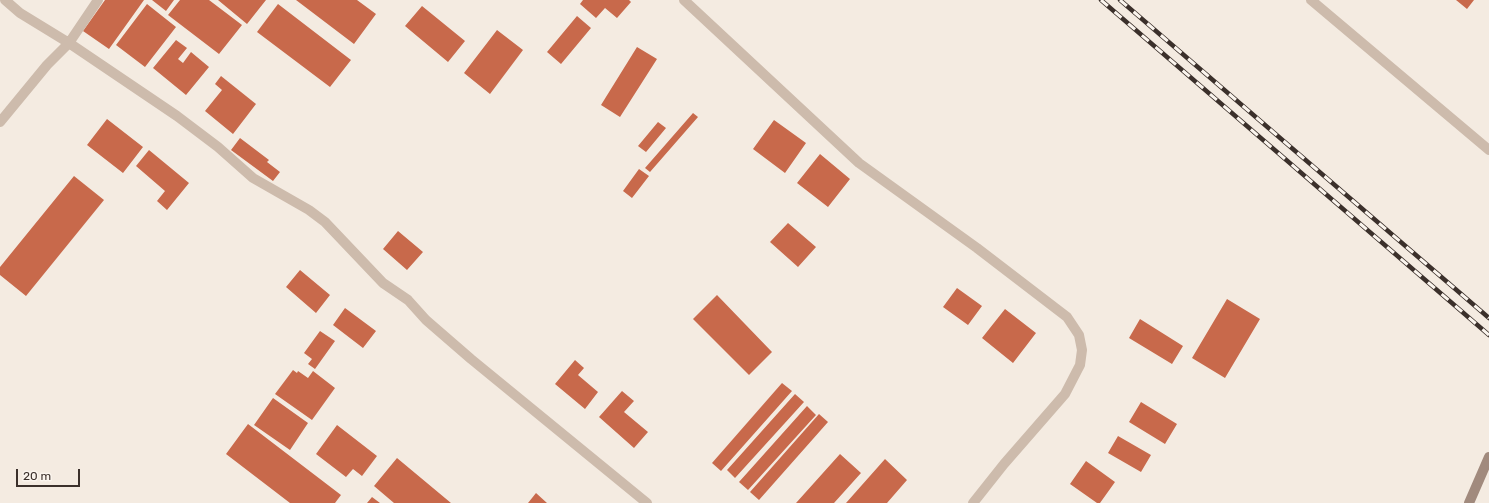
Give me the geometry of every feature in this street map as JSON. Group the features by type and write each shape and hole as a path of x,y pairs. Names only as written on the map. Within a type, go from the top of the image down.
{"main road":[{"path":"1469,503 1489,457"}],"street":[{"path":"5,0 20,13 69,43 177,116 218,147 253,178 309,210 325,222 383,283 408,300 426,320 471,359 647,503"},
{"path":"0,122 47,65 69,43 98,0"},
{"path":"684,0 859,163 977,248 1067,317 1079,335 1082,350 1080,365 1065,394 1004,464 973,503"},
{"path":"1311,0 1489,150"}],"building":[{"path":"105,0 144,0 109,49 83,31"},
{"path":"152,0 174,0 166,11"},
{"path":"180,0 209,0 242,25 219,54 168,15"},
{"path":"218,0 266,0 247,24"},
{"path":"296,0 357,0 376,14 354,44"},
{"path":"583,0 629,0 631,2 617,18 605,8 596,18 580,4"},
{"path":"1456,0 1474,0 1467,9"},
{"path":"147,4 176,27 145,67 116,45"},
{"path":"278,4 351,60 330,87 257,32"},
{"path":"422,6 465,41 448,62 405,26"},
{"path":"577,16 591,28 561,64 547,52"},
{"path":"497,30 523,50 490,94 464,73"},
{"path":"176,40 187,48 178,59 183,63 191,52 209,67 186,95 153,68"},
{"path":"637,47 657,59 620,117 601,105"},
{"path":"221,76 256,104 233,134 205,111 222,90 215,84"},
{"path":"693,113 698,117 650,172 645,168"},
{"path":"107,119 143,147 123,173 87,145"},
{"path":"774,120 806,143 785,173 753,149"},
{"path":"658,122 666,128 646,152 638,146"},
{"path":"240,138 269,160 267,162 280,172 273,181 231,150"},
{"path":"149,150 189,183 167,210 157,201 165,191 136,166"},
{"path":"820,154 850,179 828,207 797,183"},
{"path":"639,169 649,176 632,198 623,191"},
{"path":"74,176 104,200 26,296 0,275 0,267"},
{"path":"788,223 816,247 798,267 770,242"},
{"path":"398,231 423,252 407,270 383,249"},
{"path":"300,270 330,295 316,313 286,287"},
{"path":"957,288 982,306 968,325 943,307"},
{"path":"717,295 772,352 749,375 693,319"},
{"path":"1227,299 1260,319 1225,378 1192,358"},
{"path":"345,308 376,331 363,348 333,325"},
{"path":"1005,309 1036,333 1013,363 982,338"},
{"path":"1140,319 1183,346 1172,364 1129,338"},
{"path":"320,331 335,341 315,369 308,364 312,359 304,353"},
{"path":"575,360 584,368 578,375 598,392 585,409 555,384"},
{"path":"293,370 297,373 298,371 308,378 313,371 335,388 312,420 275,394"},
{"path":"782,383 792,391 721,471 712,463"},
{"path":"622,391 634,401 624,412 648,432 634,448 599,417"},
{"path":"795,394 804,402 735,478 727,470"},
{"path":"273,398 308,423 290,450 254,425"},
{"path":"1141,402 1177,424 1165,444 1129,422"},
{"path":"807,406 816,415 748,490 739,482"},
{"path":"819,414 828,422 759,500 750,492"},
{"path":"248,424 341,495 335,503 290,503 226,454"},
{"path":"337,425 377,456 362,476 353,469 346,477 316,454"},
{"path":"1118,436 1151,455 1141,472 1108,453"},
{"path":"840,454 861,473 834,503 796,503"},
{"path":"397,458 451,503 394,503 374,486"},
{"path":"885,459 907,480 887,503 846,503"},
{"path":"1086,461 1115,482 1100,503 1097,503 1070,484"},
{"path":"536,493 547,503 528,503"},
{"path":"372,497 380,503 367,503"}],"railway":[{"path":"1101,0 1489,335"},
{"path":"1120,0 1489,318"}]}
